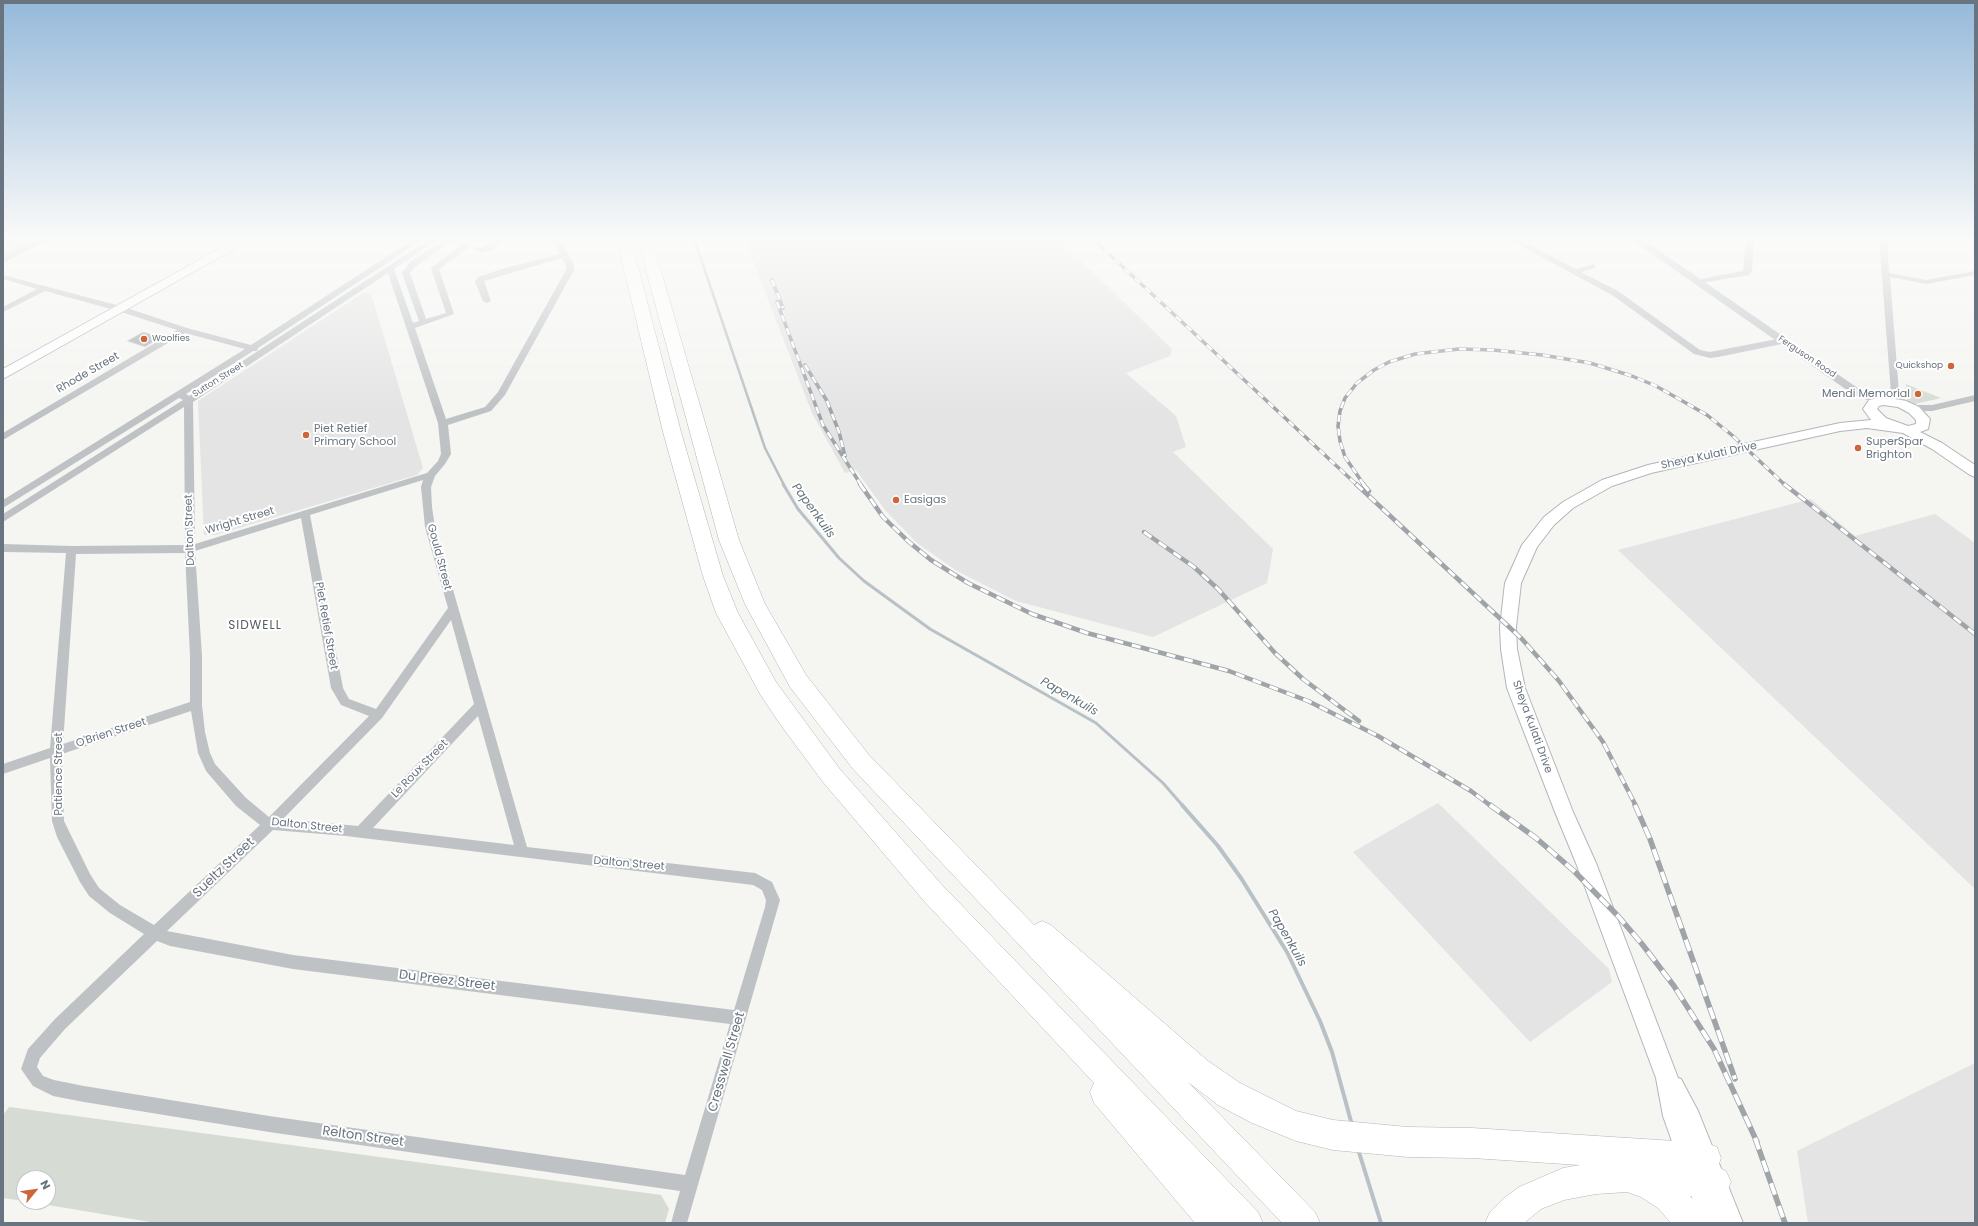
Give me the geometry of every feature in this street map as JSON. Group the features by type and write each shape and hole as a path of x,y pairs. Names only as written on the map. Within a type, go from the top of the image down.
{"highway":[{"path":"639,297 696,522 713,576 727,613 753,663 788,718 831,774 1216,1223"},
{"path":"661,297 732,547 752,597 783,656 818,708 862,762 904,808 1304,1223"},
{"path":"939,845 1198,1071 1229,1094 1263,1112 1296,1126 1333,1135 1408,1142 1472,1143 1702,1169"},
{"path":"933,893 1248,1223"},
{"path":"1501,1223 1515,1209 1530,1198 1563,1184 1596,1178 1702,1169"},
{"path":"1628,1176 1650,1184 1669,1197 1693,1223"}],"main road":[{"path":"3,362 120,297"},
{"path":"3,375 143,297"},
{"path":"1937,446 1925,418 1908,408 1882,404 1881,421 1900,428 1937,446 1975,472"},
{"name":"Sheya Kulati Drive","path":"1854,424 1882,404"},
{"path":"1900,428 1925,418"},
{"name":"Sheya Kulati Drive","path":"1702,1169 1674,1116 1667,1078 1586,864 1564,812 1516,688 1509,649 1508,626 1513,583 1530,544 1549,521 1568,505 1607,483 1648,469 1854,424 1881,425 1900,428"},
{"path":"1702,1169 1713,1223"},
{"path":"1702,1169 1731,1223"}],"street":[{"path":"3,310 27,297"},
{"path":"78,297 122,309 184,330 264,352"},
{"name":"Sutton Street","path":"3,505 166,402 183,402 251,349 329,297"},
{"name":"Sutton Street","path":"3,519 183,402 264,352 345,297"},
{"name":"Gould Street","path":"400,297 443,423 446,454 430,475 426,487 428,514 452,610 522,851"},
{"path":"414,297 423,322"},
{"path":"410,327 423,322 443,318 450,314 445,297"},
{"path":"485,297 486,301"},
{"path":"443,423 481,412 494,405 555,297"},
{"path":"1621,297 1697,352 1710,355 1718,354 1782,341"},
{"name":"Ferguson Road","path":"1720,297 1858,392 1882,404"},
{"path":"1882,404 1885,297"},
{"name":"Rhode Street","path":"3,437 184,330"},
{"path":"1925,418 1975,398"},
{"name":"Dalton Street","path":"183,402 196,656 196,705 200,739 210,767 222,783 258,817 270,824 360,832 587,860 682,869 755,880 767,886 773,900"},
{"name":"Wright Street","path":"3,548 71,550 190,549 430,475"},
{"name":"Piet Retief Street","path":"305,514 337,688 345,702 378,715"},
{"name":"Patience Street","path":"71,550 56,751 58,821 72,854 94,892 115,909 155,933"},
{"name":"Sueltz Street","path":"38,1081 29,1069 33,1054 42,1042 270,824 378,715 452,610"},
{"name":"O'Brien Street","path":"3,769 196,705"},
{"name":"Le Roux Street","path":"360,832 480,706"},
{"name":"Cresswell Street","path":"679,1223 740,1018 773,900"},
{"name":"Du Preez Street","path":"155,933 187,943 293,962 740,1018"},
{"name":"Relton Street","path":"38,1081 53,1088 171,1109 691,1184"}],"shaded area":[{"name":"Piet Retief Primary School","path":"357,297 372,297 423,468 417,475 215,535 204,535 198,401"},
{"path":"767,297 1119,297 1172,349 1170,356 1126,373 1176,416 1186,447 1173,452 1273,549 1267,583 1153,637 1016,601 957,571 917,543 885,510 856,470 845,473 812,413"},
{"path":"1906,384 1941,398 1915,404 1907,401"},
{"path":"1811,499 1855,536 1935,514 1975,543 1975,889 1618,550"},
{"path":"1438,803 1609,969 1612,982 1530,1042 1353,852"},
{"path":"1975,1063 1975,1223 1808,1223 1797,1151"},
{"path":"9,1107 661,1195 669,1209 665,1223 156,1223 56,1206 56,1170 16,1170 16,1200 3,1198 3,1115"}],"building":[{"name":"Woolfies","path":"143,332 161,337 145,347 127,341"}],"waterway":[{"name":"Papenkuils","path":"714,297 765,448 784,485"},
{"name":"Papenkuils","path":"783,484 798,509 839,558 864,581 930,629 1096,723 1163,783 1183,806"},
{"name":"Papenkuils","path":"1182,805 1218,846 1241,878 1287,952 1320,1021 1332,1052 1352,1125"},
{"name":"Papenkuils","path":"1358,1149 1381,1223"}],"railway":[{"path":"779,297 783,308"},
{"path":"1155,297 1357,485"},
{"path":"777,302 823,425 861,485"},
{"path":"1364,485 1345,457 1340,441 1338,426 1340,411 1345,398 1357,383 1374,370 1389,362 1415,354 1459,349 1493,350 1542,355 1590,363 1632,376 1656,386 1707,415 1733,436 1785,485"},
{"path":"805,365 827,401 839,432 845,456"},
{"path":"860,484 883,517 909,542 931,560 968,583 1032,614 1087,633 1229,671 1308,701 1378,736 1471,791 1491,806"},
{"path":"1356,484 1522,639 1559,681 1603,742 1636,806"},
{"path":"1363,484 1369,491"},
{"path":"1784,484 1975,634"},
{"path":"1144,532 1194,567 1218,589 1275,653 1303,679 1359,721"},
{"path":"1490,805 1536,838 1574,871 1618,916 1642,944 1674,986 1714,1049 1757,1142"},
{"path":"1635,805 1650,839 1735,1079"},
{"path":"1755,1138 1785,1223"}],"place":[{"name":"Woolfies","path":"144,339"},
{"name":"Quickshop","path":"1951,366"},
{"name":"Mendi Memorial","path":"1918,394"},
{"name":"Piet Retief Primary School","path":"306,435"},
{"name":"SuperSpar Brighton","path":"1858,448"},
{"name":"Easigas","path":"896,500"}],"district":[{"name":"SIDWELL","path":"255,626"}]}
